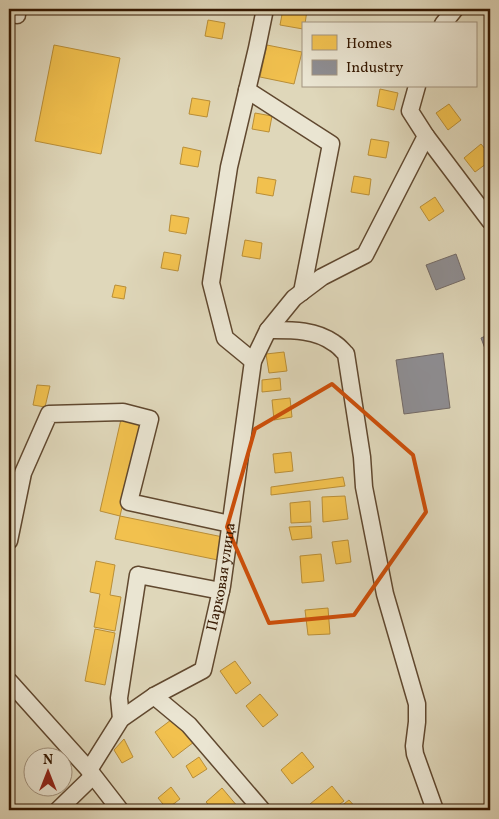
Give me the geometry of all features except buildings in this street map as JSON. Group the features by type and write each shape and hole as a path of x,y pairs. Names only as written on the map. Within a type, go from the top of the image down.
{"street":[{"path":"253,360 225,338 212,284 229,167 265,9"},
{"path":"445,22 455,9"},
{"path":"416,88 410,111 426,136 490,221"},
{"path":"247,90 330,144 302,292"},
{"name":"Парковая улица","path":"58,810 91,773 121,719 154,696 203,670 221,591 253,360 268,330 294,298 322,277 365,255 426,136"},
{"path":"268,330 297,330 318,334 334,343 346,354 362,456 364,487 385,594 417,704 415,754 436,810"},
{"path":"9,541 23,473 49,414 123,412 150,420 129,502 230,524"},
{"path":"121,719 119,698 138,575 221,591"},
{"path":"9,680 91,773 120,810"},
{"path":"154,696 190,725 262,810"}],"highlighted area":[{"path":"332,384 413,455 426,512 354,615 269,623 227,527 255,429"}]}
